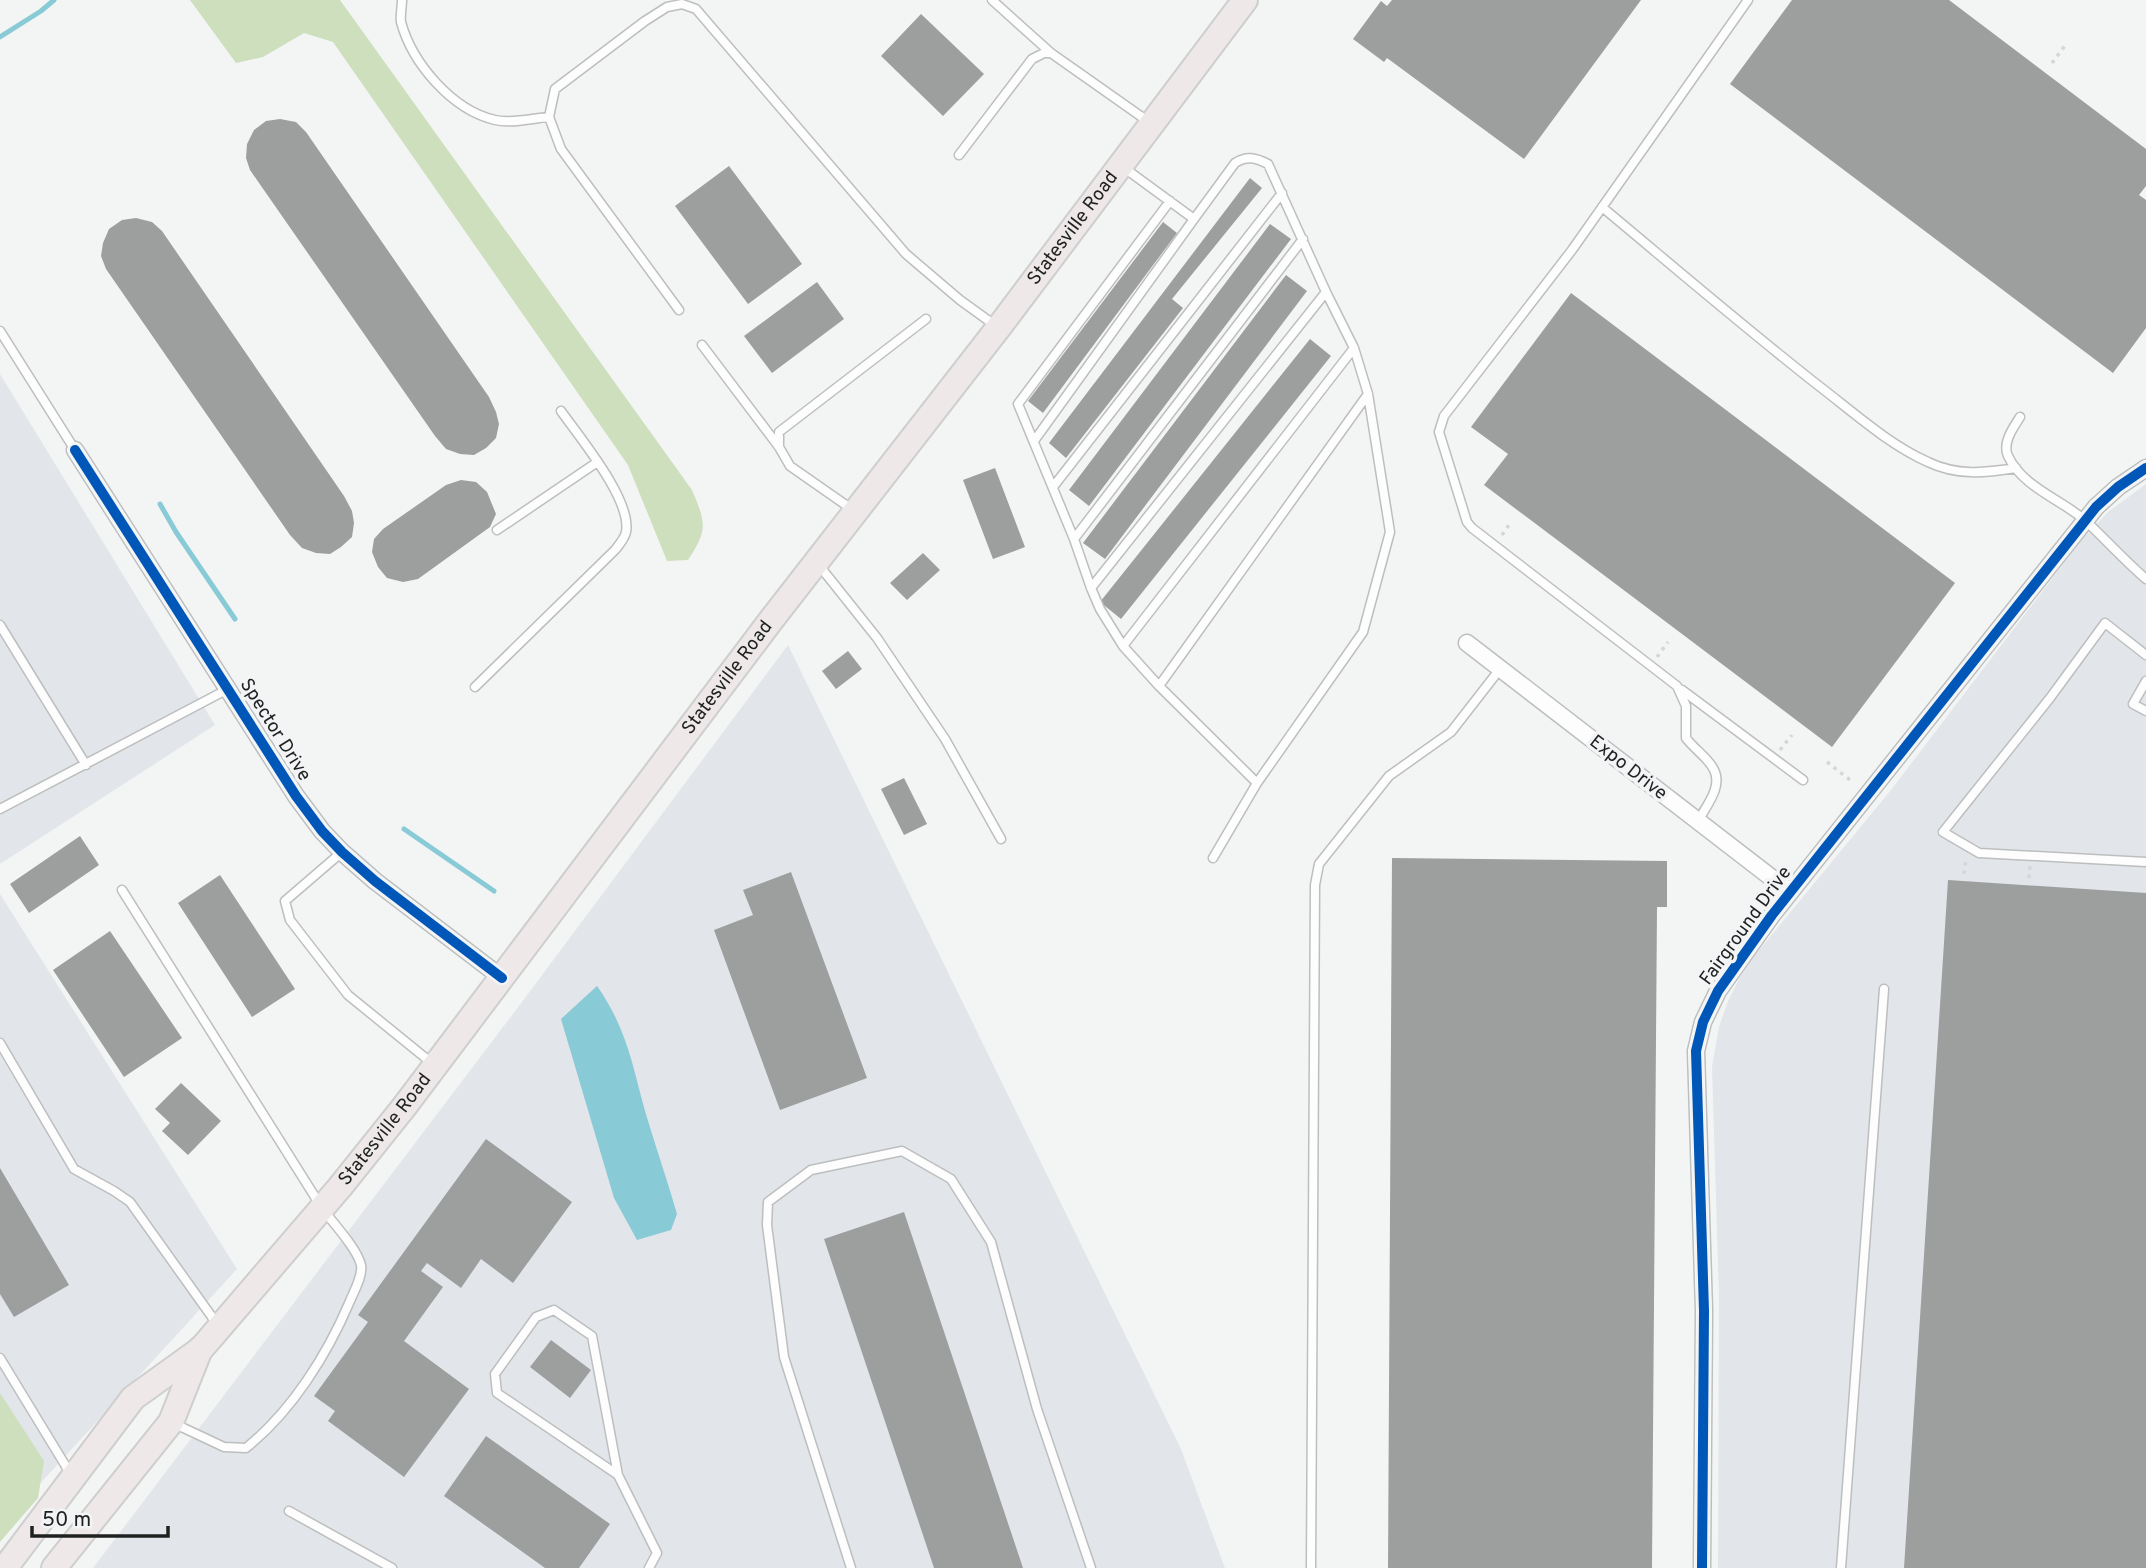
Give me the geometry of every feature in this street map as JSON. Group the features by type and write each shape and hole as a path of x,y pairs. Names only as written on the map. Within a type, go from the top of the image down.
{"main road":[{"name":"Statesville Road","path":"5,1568 133,1398 201,1349 322,1208 435,1066 1245,0"},
{"name":"Statesville Road","path":"54,1568 171,1422 201,1349"}],"street":[{"name":"Spector Drive","path":"75,450 296,796 322,831 375,881 502,978"},
{"name":"Fairground Drive","path":"1702,1568 1703,1311 1696,1051 1703,1022 1718,991 1790,892 2085,520 2118,486 2146,468"},
{"name":"Expo Drive","path":"1466,643 1790,892"}],"lane":[{"path":"402,0 401,20 430,78 443,91 483,116 498,121 550,117"},
{"path":"992,0 1051,53 1151,124"},
{"path":"1748,0 1572,250 1444,416 1439,432 1467,522 1472,528 1803,780"},
{"path":"679,310 561,149 550,117 555,89 646,21 667,7 682,4 696,9 906,254 960,300 999,327"},
{"path":"959,155 1032,59 1044,53 1051,53"},
{"path":"1034,441 1235,163 1242,158 1256,158 1268,164 1354,348 1368,394 1390,532 1363,632 1257,783 1213,858"},
{"path":"1121,165 1194,219"},
{"path":"1053,487 1282,193"},
{"path":"1170,201 1017,404 1074,538 1091,588 1123,646 1159,686 1257,783"},
{"path":"1602,206 1882,435 1927,462 1959,472 2016,468"},
{"path":"1074,538 1303,239"},
{"path":"1091,588 1326,292"},
{"path":"779,447 779,432 926,320"},
{"path":"0,331 75,450"},
{"path":"702,345 779,447 790,467 855,512"},
{"path":"1123,646 1354,348"},
{"path":"1159,686 1368,394"},
{"path":"475,687 615,551 626,534 626,513 617,493 561,411"},
{"path":"2020,416 2006,444 2007,455 2016,468 2036,487 2085,520 2124,561 2146,579"},
{"path":"497,530 596,463"},
{"path":"816,562 877,638 945,739 1001,839"},
{"path":"2146,655 2105,623 2050,698 1943,832 1979,853 2146,862"},
{"path":"0,625 86,765"},
{"path":"1311,1568 1315,899 1319,864 1390,776 1451,732 1500,669"},
{"path":"2146,681 2133,704 2146,710"},
{"path":"1677,686 1686,706 1686,737 1714,768 1716,778 1716,790 1698,821"},
{"path":"0,809 228,689"},
{"path":"342,852 285,901 290,920 348,995 435,1066"},
{"path":"122,890 322,1208 353,1249 361,1266 357,1284 334,1336 303,1385 264,1433 246,1448 225,1447 171,1422"},
{"path":"1841,1568 1884,989"},
{"path":"0,1043 74,1170 130,1202 219,1327"},
{"path":"851,1568 784,1357 767,1225 768,1202 811,1170 902,1151 951,1179 991,1242 1037,1409 1091,1568"},
{"path":"618,1475 497,1393 495,1374 536,1317 554,1310 592,1336 618,1475 657,1553 649,1568"},
{"path":"0,1358 74,1479"},
{"path":"289,1511 392,1568"}],"path":[{"path":"2052,63 2067,43"},
{"path":"1651,665 1668,642"},
{"path":"1827,762 1850,780"}],"shaded area":[{"path":"0,374 215,725 0,864"},
{"path":"2146,484 2146,1568 1718,1568 1719,1296 1712,1067 1719,1027 1728,1001 1756,954 1891,790 2080,542 2108,512"},
{"path":"788,645 1181,1449 1225,1568 93,1568 519,1006"},
{"path":"0,894 237,1269 14,1512 0,1489"}],"green space":[{"path":"190,0 340,0 692,490 703,526 699,541 688,560 667,561 628,465 333,42 304,33 263,57 236,63"},
{"path":"0,1393 44,1461 38,1498 0,1542"}],"water":[{"path":"597,986 622,1031 677,1214 671,1230 637,1240 614,1198 561,1019"}],"building":[{"path":"1392,0 1641,0 1524,159 1387,58 1384,62 1353,39 1381,1 1387,6"},
{"path":"1792,0 1949,0 2146,149 2146,186 2139,195 2146,200 2146,328 2113,373 1730,84"},
{"path":"921,14 984,74 943,116 881,56"},
{"path":"280,119 296,122 306,132 489,397 499,424 496,438 486,448 474,455 446,449 250,170 246,158 247,144 254,130 266,121"},
{"path":"729,166 802,264 748,304 675,206"},
{"path":"1250,178 1262,188 1172,299 1183,308 1066,458 1049,443"},
{"path":"136,218 152,222 162,231 344,496 352,511 352,537 330,554 302,548 290,535 106,269 101,256 109,229 122,220"},
{"path":"1163,222 1177,233 1043,413 1028,401"},
{"path":"1270,224 1291,239 1089,506 1069,490"},
{"path":"1286,275 1307,291 1105,559 1083,543"},
{"path":"817,282 844,319 772,373 744,336"},
{"path":"1571,293 1955,583 1832,747 1484,485 1508,454 1471,427"},
{"path":"1310,339 1331,356 1121,619 1100,602"},
{"path":"995,468 1025,547 993,559 963,480"},
{"path":"461,480 476,482 487,492 496,514 490,527 418,579 403,582 387,578 378,567 372,552 374,539 383,529 446,485"},
{"path":"923,553 940,570 907,600 890,583"},
{"path":"848,651 862,669 836,689 822,671"},
{"path":"904,778 927,824 904,835 881,789"},
{"path":"80,836 99,865 29,913 10,884"},
{"path":"1392,858 1667,861 1667,907 1657,907 1652,1568 1388,1568"},
{"path":"791,872 867,1078 780,1110 714,930 753,915 743,890"},
{"path":"220,875 295,989 252,1017 178,903"},
{"path":"1948,880 2146,893 2146,1568 1904,1568"},
{"path":"110,931 182,1038 124,1077 53,970"},
{"path":"181,1083 221,1121 188,1155 162,1131 170,1123 155,1109"},
{"path":"486,1139 572,1202 513,1283 481,1259 461,1288 427,1263 421,1271 443,1287 404,1341 469,1389 404,1477 328,1421 335,1411 314,1396 368,1322 358,1315"},
{"path":"0,1168 69,1285 14,1317 0,1294"},
{"path":"904,1212 1023,1568 934,1568 824,1239"},
{"path":"551,1340 591,1370 570,1398 530,1367"},
{"path":"486,1436 610,1524 579,1568 545,1568 444,1496"}],"waterway":[{"path":"0,37 54,0"},
{"path":"160,504 235,619"},
{"path":"404,829 494,891"}],"cycle path":[{"path":"75,450 296,796 322,831 375,881 502,978"},
{"path":"1702,1568 1704,1311 1696,1051 1703,1022 1718,991 1772,915 2096,507 2118,487 2146,468"}]}
